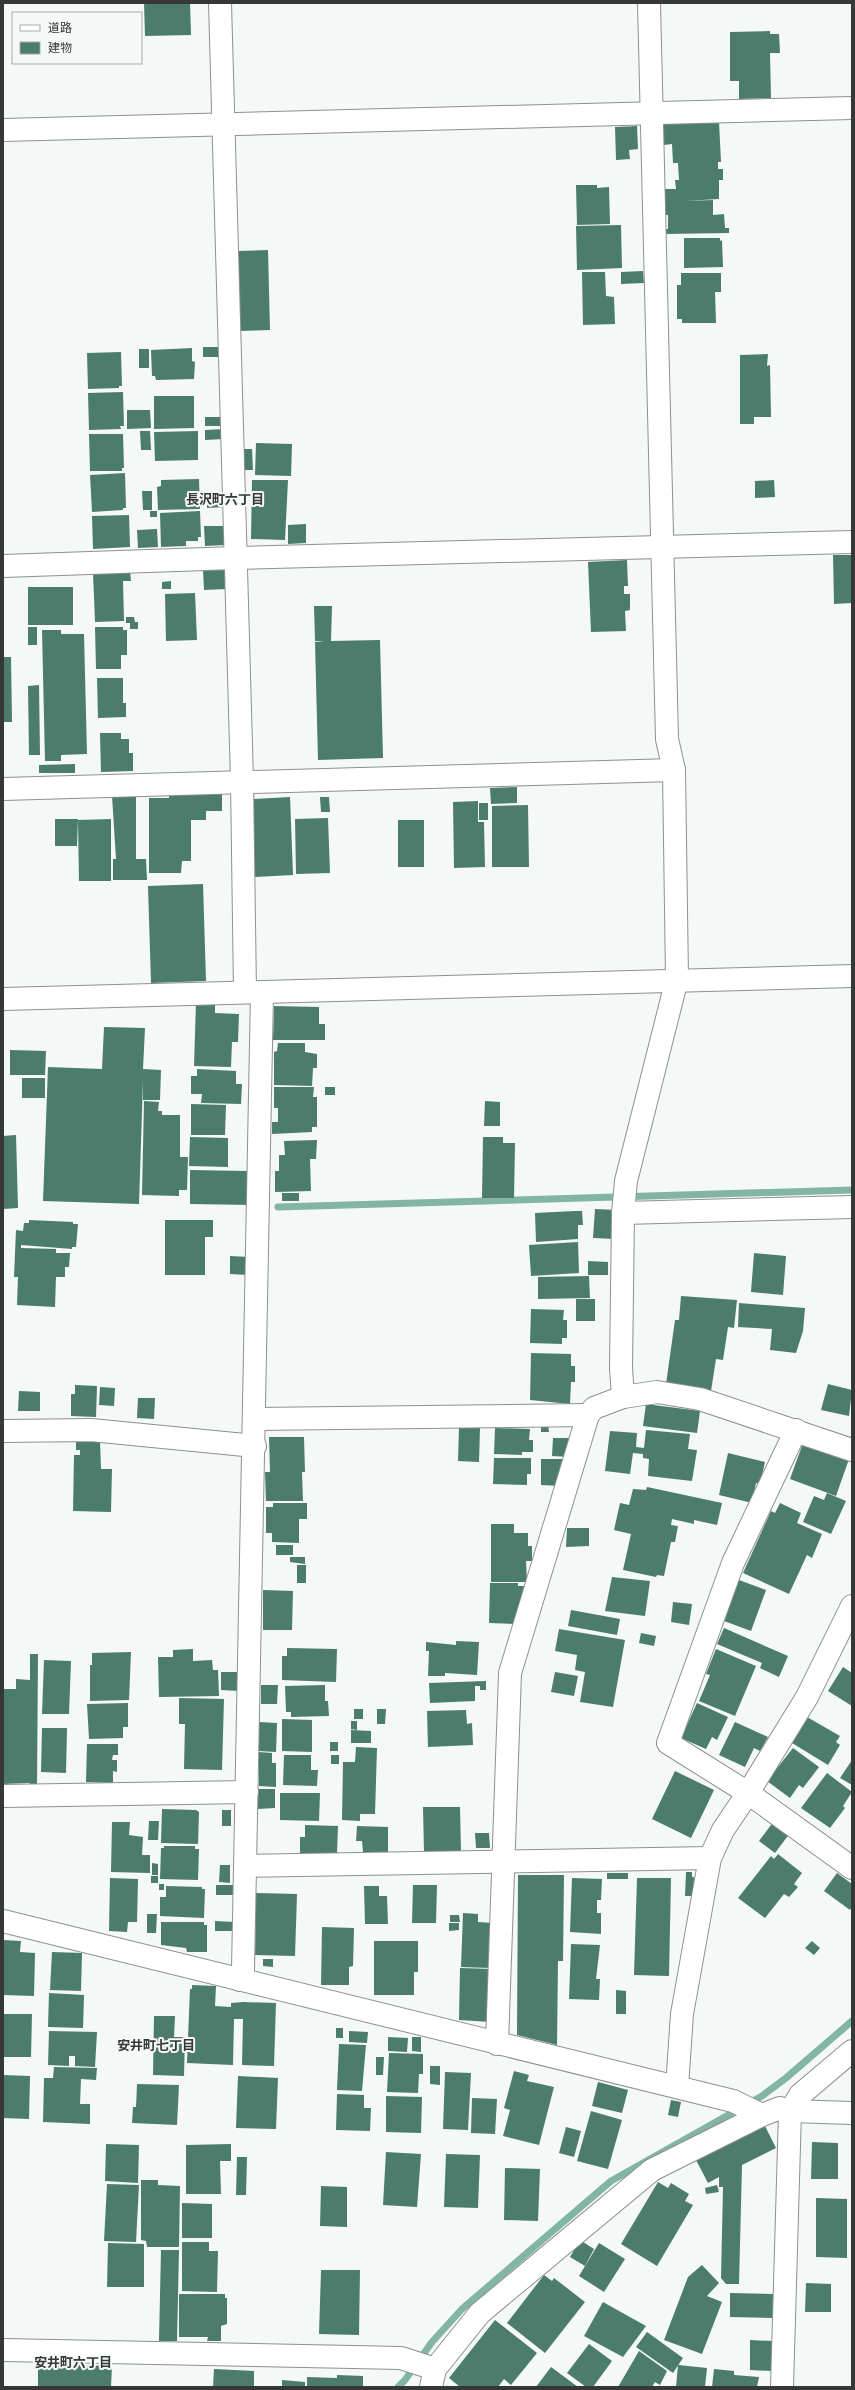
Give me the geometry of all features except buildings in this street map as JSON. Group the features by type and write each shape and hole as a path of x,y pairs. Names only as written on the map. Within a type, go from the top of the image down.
{"street":[{"path":"220,3 222,124 242,781 254,992 255,1446 246,1866 243,1970 240,1980"},
{"path":"622,1397 623,1213 626,1181 677,979 674,770 667,739 649,3"},
{"path":"3,130 852,108"},
{"path":"3,566 235,558 852,542"},
{"path":"3,789 242,781 674,770"},
{"path":"3,999 677,979 852,976"},
{"path":"623,1213 852,1207"},
{"path":"497,2044 510,1673 588,1415 594,1408 622,1397 657,1392 700,1399 852,1450"},
{"path":"255,1419 588,1415"},
{"path":"3,1431 91,1430 255,1446"},
{"path":"796,1430 733,1563 668,1743 748,1793 852,1868"},
{"path":"677,2088 682,2014 710,1858 723,1830 748,1793 807,1697 852,1606"},
{"path":"3,1796 247,1792"},
{"path":"246,1866 710,1858"},
{"path":"3,1921 733,2101 758,2113"},
{"path":"782,2387 790,2111 800,2095 852,2051"},
{"path":"3,2350 426,2370 480,2313 652,2170 758,2113 780,2108 790,2111 852,2113"}],"waterway":[{"path":"278,1207 852,1190"},
{"path":"398,2387 405,2380 432,2342 462,2309 611,2181 762,2096 786,2078 852,2021"}],"district":[{"name":"長沢町六丁目","path":"225,499"},
{"name":"安井町七丁目","path":"156,2045"},
{"name":"安井町六丁目","path":"73,2362"}]}
